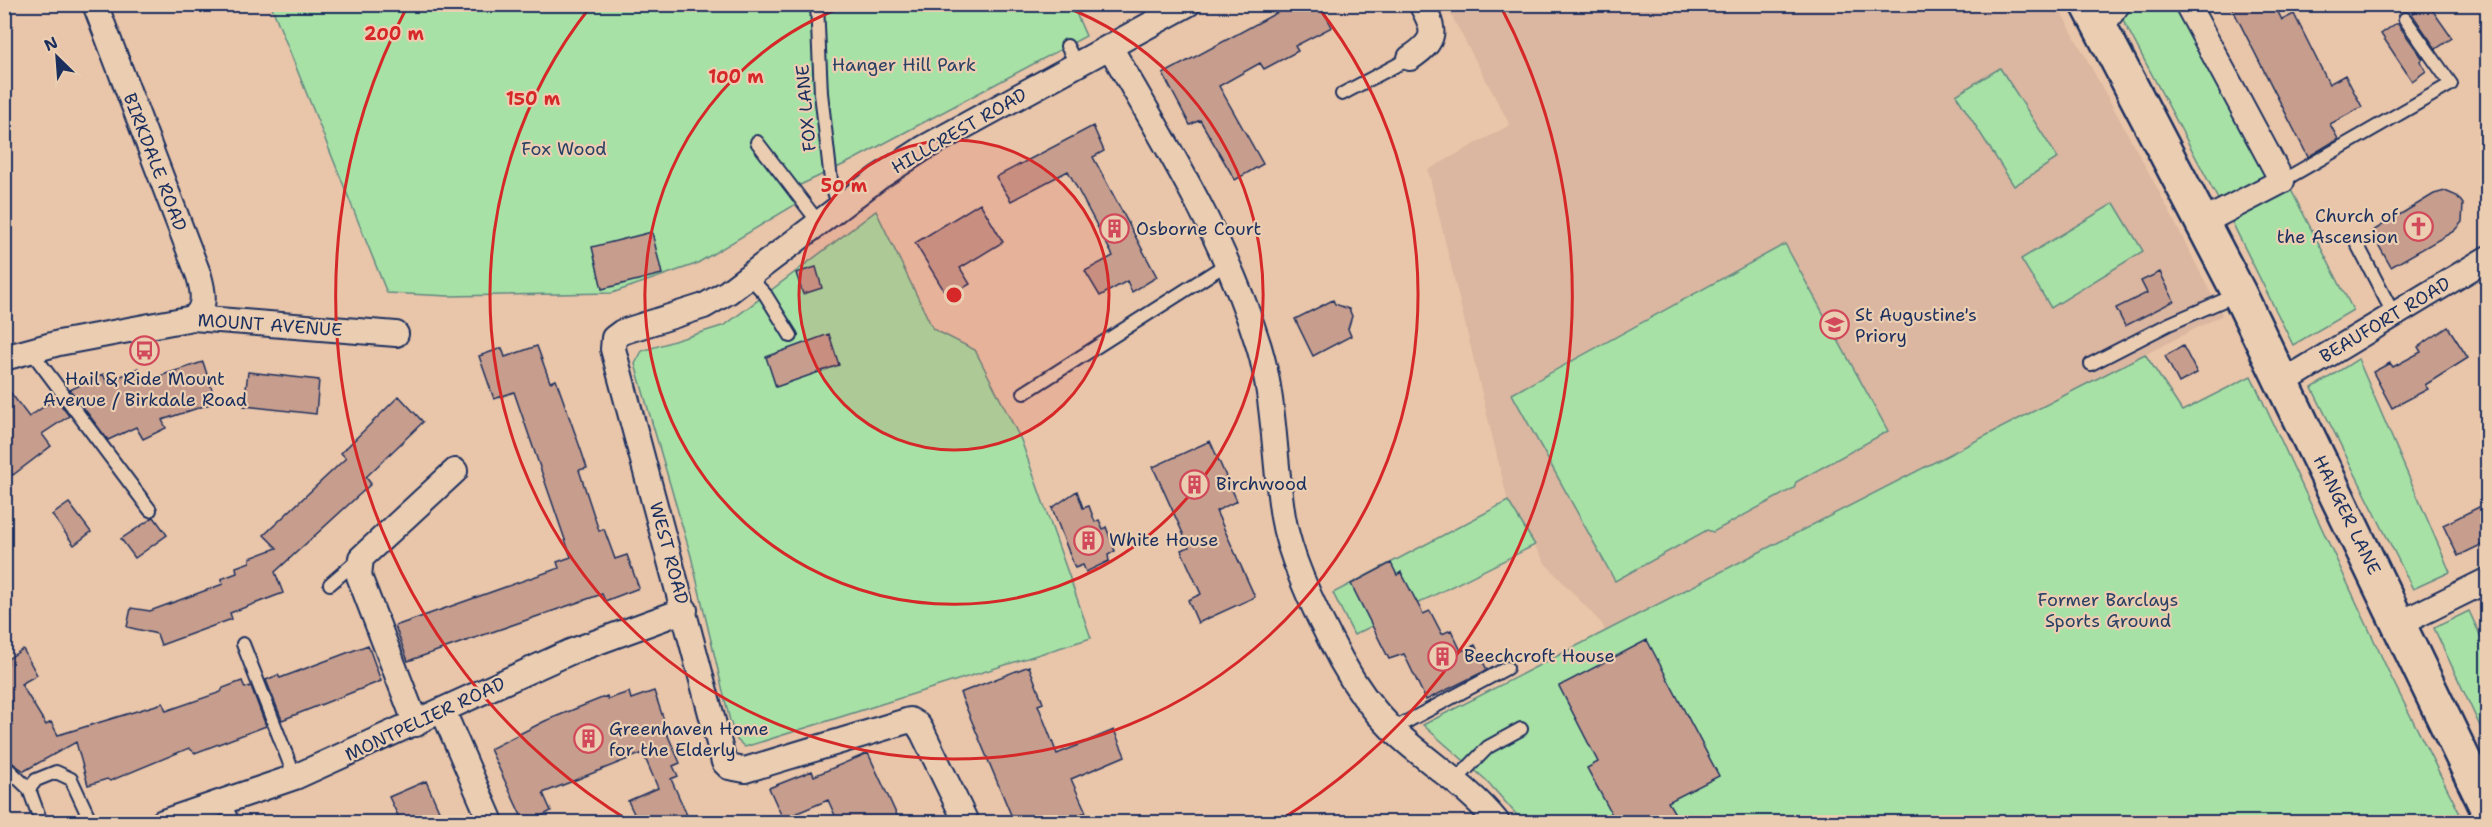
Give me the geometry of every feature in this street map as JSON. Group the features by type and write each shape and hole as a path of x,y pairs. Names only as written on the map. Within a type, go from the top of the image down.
{"highway":[{"name":"HANGER LANE","path":"2102,12 2283,382 2487,810"}],"street":[{"name":"BIRKDALE ROAD","path":"95,4 199,276 202,304 201,311 193,318"},
{"name":"HILLCREST ROAD","path":"614,338 622,332 704,306 749,277 840,206 924,148 1072,56 1110,47 1188,4"},
{"path":"1410,58 1428,44 1432,36 1432,25 1421,4"},
{"path":"2187,4 2282,181 2204,222"},
{"path":"1110,47 1228,263 1260,350 1283,519 1292,547 1341,661 1368,701 1392,729 1455,781 1493,821"},
{"name":"BEAUFORT ROAD","path":"2283,382 2487,258"},
{"name":"MOUNT AVENUE","path":"4,358 193,318 396,334"},
{"name":"WEST ROAD","path":"614,338 613,349 685,610 720,755 729,767 745,770 910,720 918,725 923,733 966,822"},
{"path":"416,724 359,576 361,558 455,471"},
{"path":"2399,624 2487,580"},
{"name":"MONTPELIER ROAD","path":"163,822 229,813 295,777 416,724 570,652 685,610"},
{"path":"443,711 491,822"}],"lane":[{"name":"FOX LANE","path":"817,4 821,93 832,189 840,206"},
{"path":"2282,181 2451,84 2405,19"},
{"path":"1342,94 1410,58"},
{"path":"757,142 819,223"},
{"path":"2357,244 2394,315"},
{"path":"1024,393 1228,263"},
{"path":"749,277 765,294 791,336"},
{"path":"2091,363 2169,324 2239,293"},
{"path":"31,351 150,510"},
{"path":"330,584 361,558"},
{"path":"243,644 295,777"},
{"path":"1392,729 1507,668"},
{"path":"1455,781 1488,747 1521,729"},
{"path":"4,765 29,789 41,822"},
{"path":"29,789 36,780 56,772 70,779 91,822"}],"shaded area":[{"name":"St Augustine's Priory","path":"1446,5 2057,5 2156,186 2222,315 1605,631 1602,624 1546,564 1508,501 1428,170 1510,125"}],"green space":[{"name":"Fox Wood","path":"1072,4 1086,36 851,161 798,186 803,200 696,264 612,293 449,296 387,293 271,5"},
{"path":"2130,5 2180,5 2271,174 2219,201 2121,16"},
{"path":"2000,68 2058,158 2014,186 1956,95"},
{"path":"2289,186 2353,310 2293,345 2230,218"},
{"path":"2114,203 2143,251 2051,308 2021,259"},
{"path":"876,211 933,329 975,350 1021,440 1091,638 745,747 737,740 730,721 691,556 635,364 642,351 725,325"},
{"path":"1785,244 1888,431 1796,482 1794,488 1713,532 1707,530 1615,581 1512,394"},
{"name":"Former Barclays Sports Ground","path":"2145,354 2182,411 2251,376 2392,679 2464,822 1523,822 1486,780 1423,725"},
{"path":"2358,359 2450,572 2413,589 2312,388"},
{"path":"1508,501 1535,545 1354,635 1333,593"},
{"path":"2469,611 2487,650 2487,741 2434,628"}],"building":[{"path":"1293,4 1320,4 1332,27 1295,46 1298,51 1264,69 1260,63 1219,86 1263,164 1235,180 1200,120 1190,125 1163,74"},
{"path":"2230,4 2274,4 2282,20 2294,14 2329,84 2345,75 2362,107 2330,124 2338,139 2308,157"},
{"path":"2428,4 2452,38 2436,49 2412,14"},
{"path":"2398,24 2423,59 2420,61 2426,71 2412,81 2381,34"},
{"name":"Osborne Court","path":"1093,126 1104,151 1093,157 1157,277 1132,292 1127,281 1100,296 1085,271 1113,256 1068,171 1011,201 996,177"},
{"name":"Church of the Ascension","path":"2445,191 2457,196 2463,204 2462,222 2454,231 2391,267 2371,232 2434,194"},
{"path":"980,203 1003,242 960,268 970,284 948,297 915,243"},
{"path":"652,232 662,274 602,289 592,247"},
{"path":"816,267 822,288 803,294 796,273"},
{"path":"2160,272 2174,301 2125,326 2116,308 2147,293 2141,281"},
{"path":"1333,300 1335,304 1349,309 1352,316 1348,329 1351,336 1313,356 1295,319"},
{"path":"2448,327 2468,358 2425,385 2428,389 2392,408 2373,372 2390,363 2393,367 2421,352 2418,347"},
{"path":"829,334 839,365 776,387 766,357"},
{"path":"537,346 550,382 556,380 581,450 587,468 579,470 599,531 604,529 615,559 627,555 639,588 605,601 602,594 408,661 395,626 559,568 557,562 571,557 514,392 494,399 479,356 502,348 505,357"},
{"path":"2183,346 2197,373 2179,383 2165,356"},
{"path":"203,362 216,402 162,420 166,428 143,439 136,427 108,440 70,390 103,374 107,383 138,368 144,381"},
{"path":"248,372 319,380 316,414 244,406"},
{"path":"4,384 29,417 56,398 69,416 42,434 51,446 13,475 4,463"},
{"path":"399,396 423,422 366,477 371,484 275,572 283,593 230,613 232,619 161,645 157,634 127,627 131,608 150,611 223,584 221,579 237,573 236,567 250,562 250,558 277,548 264,535 346,458 341,453"},
{"path":"1210,441 1237,501 1216,511 1255,597 1198,623 1188,600 1201,594 1181,550 1189,547 1153,467"},
{"name":"White House","path":"1077,491 1083,508 1089,506 1095,522 1099,520 1103,529 1106,527 1115,551 1108,555 1109,561 1086,572 1083,565 1075,568 1052,508"},
{"path":"69,503 91,532 74,545 52,515"},
{"path":"2487,503 2487,542 2458,556 2443,525"},
{"path":"154,517 167,535 135,558 121,539"},
{"name":"Beechcroft House","path":"1391,563 1397,575 1401,572 1423,614 1430,611 1442,634 1451,630 1461,651 1475,645 1487,670 1426,700 1404,654 1389,659 1351,584"},
{"path":"1647,640 1719,776 1668,802 1680,822 1616,822 1587,768 1598,762 1559,686"},
{"path":"368,645 381,681 282,720 266,680 278,675 280,678"},
{"path":"23,649 37,675 21,684 46,725 51,722 58,735 163,703 166,711 221,692 223,688 242,681 245,688 251,686 266,726 195,753 189,748 110,781 107,779 88,785 76,742 24,771 4,757 4,748 11,745 4,731 4,657 8,663 8,659"},
{"path":"1029,666 1043,703 1038,705 1057,754 1114,730 1125,756 1071,779 1086,812 1081,814 1085,822 1014,822 960,693"},
{"path":"654,691 667,729 665,729 680,763 673,766 678,776 671,779 690,822 638,822 628,801 658,788 643,753 543,793 551,811 531,822 524,822 490,749 545,721 607,696 608,699 629,692 631,699"},
{"path":"868,753 900,822 838,822 828,800 783,819 769,788 812,771 814,776"},
{"path":"426,781 444,822 401,822 389,797"}],"place":[{"name":"Church of the Ascension","path":"2419,226"},
{"name":"Osborne Court","path":"1115,229"},
{"name":"St Augustine's Priory","path":"1834,325"},
{"name":"Hail & Ride Mount Avenue / Birkdale Road","path":"145,350"},
{"name":"Birchwood","path":"1195,484"},
{"name":"White House","path":"1088,540"},
{"name":"Beechcroft House","path":"1443,656"},
{"name":"Greenhaven Home for the Elderly","path":"588,739"}],"park label":[{"name":"Hanger Hill Park","path":"904,65"}]}
